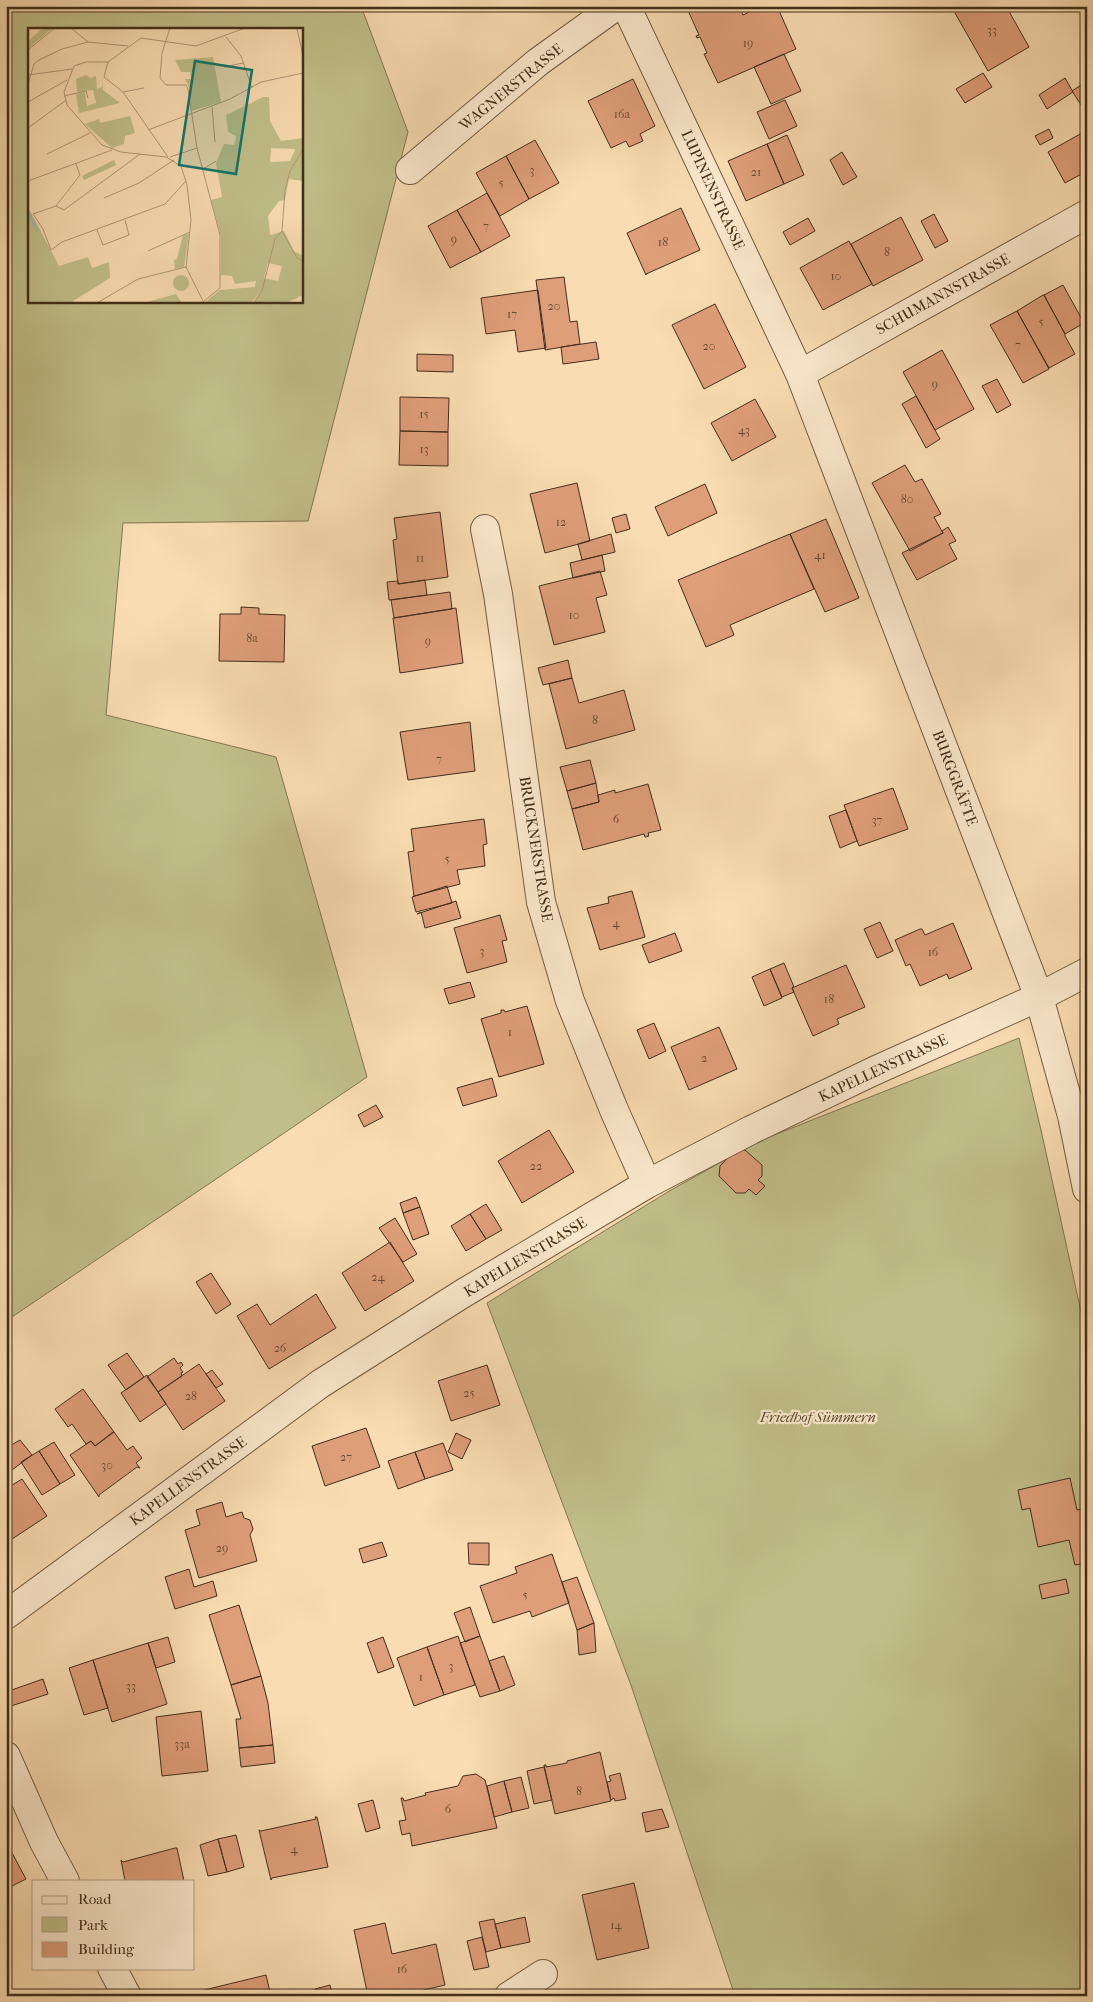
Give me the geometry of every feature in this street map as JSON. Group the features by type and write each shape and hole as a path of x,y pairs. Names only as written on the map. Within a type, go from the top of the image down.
{"street":[{"name":"WAGNERSTRASSE","path":"410,170 538,62 616,6"},
{"name":"LUPINENSTRASSE","path":"626,6 800,374"},
{"name":"SCHUMANNSTRASSE","path":"800,374 1087,214"},
{"name":"BURGGRÄFTE","path":"800,374 1040,997 1072,1116 1087,1189"},
{"name":"BRUCKNERSTRASSE","path":"485,529 498,594 541,902 570,1001 614,1110 647,1184"},
{"name":"KAPELLENSTRASSE","path":"6,1615 320,1384 462,1294 647,1184 751,1130 866,1075 1040,997 1087,972"},
{"path":"6,1756 44,1842 64,1880"},
{"path":"113,1970 127,1996"},
{"path":"509,1996 543,1974"}],"green space":[{"path":"6,6 361,6 408,132 308,521 123,523 106,715 276,757 367,1077 6,1321"},
{"name":"Friedhof Sümmern","path":"1019,1038 1087,1339 1087,1996 735,1996 632,1688 487,1303 671,1190 759,1141"}],"building":[{"path":"686,6 739,6 743,15 762,6 777,6 796,49 718,83 704,54 707,53 700,37 697,38 696,36 699,35"},
{"path":"967,6 1006,6 1029,47 988,71 955,13"},
{"path":"784,54 801,91 771,104 754,67"},
{"path":"983,73 992,87 965,103 956,89"},
{"path":"1065,78 1073,92 1047,109 1039,95"},
{"path":"633,79 655,126 640,134 643,141 629,147 626,141 611,148 588,101"},
{"path":"1087,81 1087,114 1072,91"},
{"path":"785,100 797,126 769,139 757,112"},
{"path":"1049,129 1053,138 1040,145 1035,136"},
{"path":"1082,133 1087,141 1087,171 1065,183 1048,152"},
{"path":"787,135 804,175 784,184 767,144"},
{"path":"535,140 559,183 529,199 506,156"},
{"path":"767,144 784,184 746,201 728,161"},
{"path":"842,152 857,177 843,185 830,160"},
{"path":"506,156 529,199 500,216 476,173"},
{"path":"487,193 510,236 481,252 457,210"},
{"path":"681,208 700,250 646,275 627,233"},
{"path":"457,210 481,252 450,268 428,226"},
{"path":"934,214 948,241 935,248 921,221"},
{"path":"901,217 923,260 873,286 851,244"},
{"path":"808,218 815,231 790,245 783,232"},
{"path":"849,241 872,284 823,310 800,268"},
{"path":"564,277 570,322 577,321 580,344 545,350 536,280"},
{"path":"1063,285 1084,323 1065,334 1044,295"},
{"path":"538,290 546,348 518,352 515,330 486,334 481,298"},
{"path":"1043,295 1075,354 1049,368 1017,311"},
{"path":"715,304 746,367 704,389 672,325"},
{"path":"1017,311 1049,369 1023,383 990,325"},
{"path":"596,342 599,359 563,364 561,347"},
{"path":"942,350 974,409 935,430 903,372"},
{"path":"417,354 453,355 453,372 417,371"},
{"path":"997,379 1011,405 997,413 982,386"},
{"path":"916,396 940,439 926,448 902,404"},
{"path":"400,397 449,398 448,432 400,431"},
{"path":"755,399 776,437 732,461 711,423"},
{"path":"400,431 448,432 448,466 399,465"},
{"path":"905,465 915,482 922,479 941,514 934,517 943,533 910,551 872,483"},
{"path":"577,483 590,541 545,553 530,494"},
{"path":"705,484 717,513 668,536 655,507"},
{"path":"440,512 448,577 398,584 393,540 397,539 394,518"},
{"path":"626,514 630,529 616,533 612,518"},
{"path":"826,519 859,598 825,612 790,534"},
{"path":"948,527 956,541 949,544 957,559 917,580 902,553 943,533 942,531"},
{"path":"611,534 615,552 582,560 578,544"},
{"path":"790,534 814,589 730,625 734,635 706,647 678,580"},
{"path":"602,555 605,571 573,578 570,563"},
{"path":"600,571 607,595 596,598 605,632 554,645 539,586"},
{"path":"425,580 427,595 389,600 387,582 398,581 398,584"},
{"path":"450,592 452,609 394,618 391,600"},
{"path":"241,607 259,608 259,614 285,615 284,662 219,661 220,614 241,614"},
{"path":"456,608 463,663 400,673 393,618"},
{"path":"568,660 572,678 543,685 538,668"},
{"path":"572,678 579,703 624,690 635,730 566,749 549,684"},
{"path":"470,722 475,771 408,780 400,732"},
{"path":"590,760 596,783 567,791 560,767"},
{"path":"596,783 599,802 572,809 567,791"},
{"path":"648,784 661,830 648,833 649,836 645,837 644,834 583,850 572,809 599,802 598,795 615,790 615,793"},
{"path":"893,788 908,829 859,846 844,805"},
{"path":"846,810 857,841 840,848 829,816"},
{"path":"484,819 487,844 483,845 485,866 457,870 460,884 414,896 408,852 414,851 411,829"},
{"path":"447,886 452,903 416,912 412,897"},
{"path":"632,891 645,937 600,950 587,908 609,903 608,897"},
{"path":"456,901 461,918 425,928 421,913"},
{"path":"500,915 507,940 502,941 507,962 467,973 454,928"},
{"path":"880,922 893,951 877,958 864,929"},
{"path":"953,923 972,969 949,979 947,974 920,986 910,964 906,966 895,940 920,929 922,929 925,935"},
{"path":"675,933 682,951 649,963 642,945"},
{"path":"784,963 794,987 792,988 794,992 782,997 770,969"},
{"path":"846,965 865,1007 837,1019 839,1024 813,1036 792,988"},
{"path":"770,969 782,998 764,1006 752,977"},
{"path":"470,982 475,997 449,1004 444,989"},
{"path":"527,1006 544,1064 499,1077 481,1019 501,1013 501,1010 505,1012"},
{"path":"654,1023 666,1051 649,1059 637,1030"},
{"path":"719,1027 737,1069 689,1090 671,1047"},
{"path":"492,1078 497,1096 463,1106 457,1088"},
{"path":"376,1105 383,1117 364,1127 358,1115"},
{"path":"549,1130 574,1172 522,1203 498,1161"},
{"path":"735,1150 745,1150 762,1165 762,1176 758,1180 765,1186 756,1195 749,1189 745,1193 736,1193 719,1176 720,1166"},
{"path":"416,1197 420,1207 403,1213 400,1203"},
{"path":"486,1204 502,1230 486,1239 470,1214"},
{"path":"420,1207 429,1234 413,1240 403,1213"},
{"path":"470,1214 486,1239 466,1251 451,1226"},
{"path":"395,1218 417,1254 403,1262 379,1228"},
{"path":"390,1242 414,1281 365,1311 342,1273"},
{"path":"211,1273 231,1304 216,1314 196,1282"},
{"path":"316,1294 336,1328 269,1369 237,1316 257,1304 270,1325"},
{"path":"127,1353 144,1377 126,1390 108,1365"},
{"path":"174,1358 178,1364 181,1362 183,1365 180,1368 183,1372 181,1373 182,1376 158,1392 147,1377"},
{"path":"199,1364 225,1401 183,1430 158,1392"},
{"path":"487,1365 500,1405 451,1421 438,1381"},
{"path":"212,1370 223,1384 216,1388 206,1374"},
{"path":"147,1375 166,1404 140,1422 121,1393"},
{"path":"83,1389 114,1432 95,1446 91,1441 86,1444 72,1424 68,1427 55,1409"},
{"path":"366,1428 380,1467 325,1486 312,1446"},
{"path":"113,1432 127,1450 133,1446 142,1458 136,1463 140,1468 137,1467 99,1495 99,1497 70,1455 91,1441 95,1446"},
{"path":"456,1433 471,1440 462,1459 448,1452"},
{"path":"20,1440 32,1455 8,1473 6,1470 6,1448"},
{"path":"54,1442 75,1475 60,1484 39,1451"},
{"path":"443,1443 453,1470 425,1479 415,1452"},
{"path":"39,1451 60,1484 42,1495 21,1462"},
{"path":"415,1452 425,1479 398,1489 388,1461"},
{"path":"1070,1478 1077,1510 1087,1508 1087,1563 1075,1565 1069,1540 1038,1547 1030,1508 1022,1510 1018,1490"},
{"path":"22,1479 47,1516 6,1543 6,1489"},
{"path":"222,1502 226,1517 242,1512 244,1518 250,1520 253,1529 250,1535 257,1561 199,1578 185,1530 200,1525 196,1510"},
{"path":"382,1542 387,1556 363,1563 359,1549"},
{"path":"468,1543 489,1543 489,1565 469,1564"},
{"path":"552,1554 569,1603 532,1617 530,1611 493,1623 480,1586 517,1573 515,1567"},
{"path":"189,1569 194,1587 213,1581 217,1596 175,1609 165,1577"},
{"path":"577,1577 594,1623 577,1630 562,1582"},
{"path":"1066,1579 1069,1593 1042,1599 1039,1585"},
{"path":"239,1605 261,1676 231,1685 209,1615"},
{"path":"470,1607 480,1636 465,1642 454,1613"},
{"path":"594,1623 596,1652 579,1655 577,1630"},
{"path":"458,1636 475,1685 444,1695 427,1647"},
{"path":"480,1636 500,1691 480,1697 460,1643"},
{"path":"168,1637 175,1662 156,1668 148,1643"},
{"path":"383,1637 394,1667 378,1673 367,1643"},
{"path":"148,1643 167,1704 112,1722 93,1660"},
{"path":"427,1647 444,1695 414,1706 397,1658"},
{"path":"504,1656 515,1685 500,1691 489,1661"},
{"path":"93,1660 108,1708 84,1715 69,1668"},
{"path":"261,1676 268,1703 273,1745 239,1748 236,1719 241,1719 231,1685"},
{"path":"43,1679 48,1694 11,1706 6,1692"},
{"path":"201,1711 208,1771 162,1776 156,1717"},
{"path":"273,1745 275,1763 241,1767 239,1748"},
{"path":"600,1752 611,1801 555,1814 544,1765 546,1767 567,1763 567,1761"},
{"path":"544,1767 552,1800 534,1804 527,1771"},
{"path":"620,1773 626,1799 615,1801 614,1798 611,1800 607,1782 611,1781 609,1776"},
{"path":"476,1774 485,1780 497,1828 412,1846 410,1833 402,1835 399,1821 406,1820 401,1798 404,1801 426,1795 425,1793 458,1786 463,1776"},
{"path":"521,1777 529,1808 512,1812 504,1781"},
{"path":"504,1781 512,1812 494,1817 487,1786"},
{"path":"373,1800 380,1828 366,1832 358,1804"},
{"path":"662,1809 669,1827 646,1832 642,1813"},
{"path":"315,1817 317,1817 328,1867 272,1878 271,1880 259,1830 316,1819"},
{"path":"236,1835 244,1867 227,1872 218,1839"},
{"path":"218,1839 227,1872 208,1876 200,1845"},
{"path":"177,1848 184,1880 125,1880 121,1860 123,1862"},
{"path":"11,1851 26,1879 6,1889 6,1853"},
{"path":"634,1883 649,1948 597,1960 582,1895"},
{"path":"525,1917 530,1942 501,1948 495,1924"},
{"path":"494,1919 501,1948 486,1952 479,1922"},
{"path":"385,1923 392,1954 436,1944 445,1985 398,1996 389,1996 388,1993 368,1996 354,1930"},
{"path":"482,1937 489,1967 474,1970 467,1941"},
{"path":"266,1975 271,1996 197,1996 196,1992"},
{"path":"330,1985 333,1996 317,1996 315,1989"}]}
